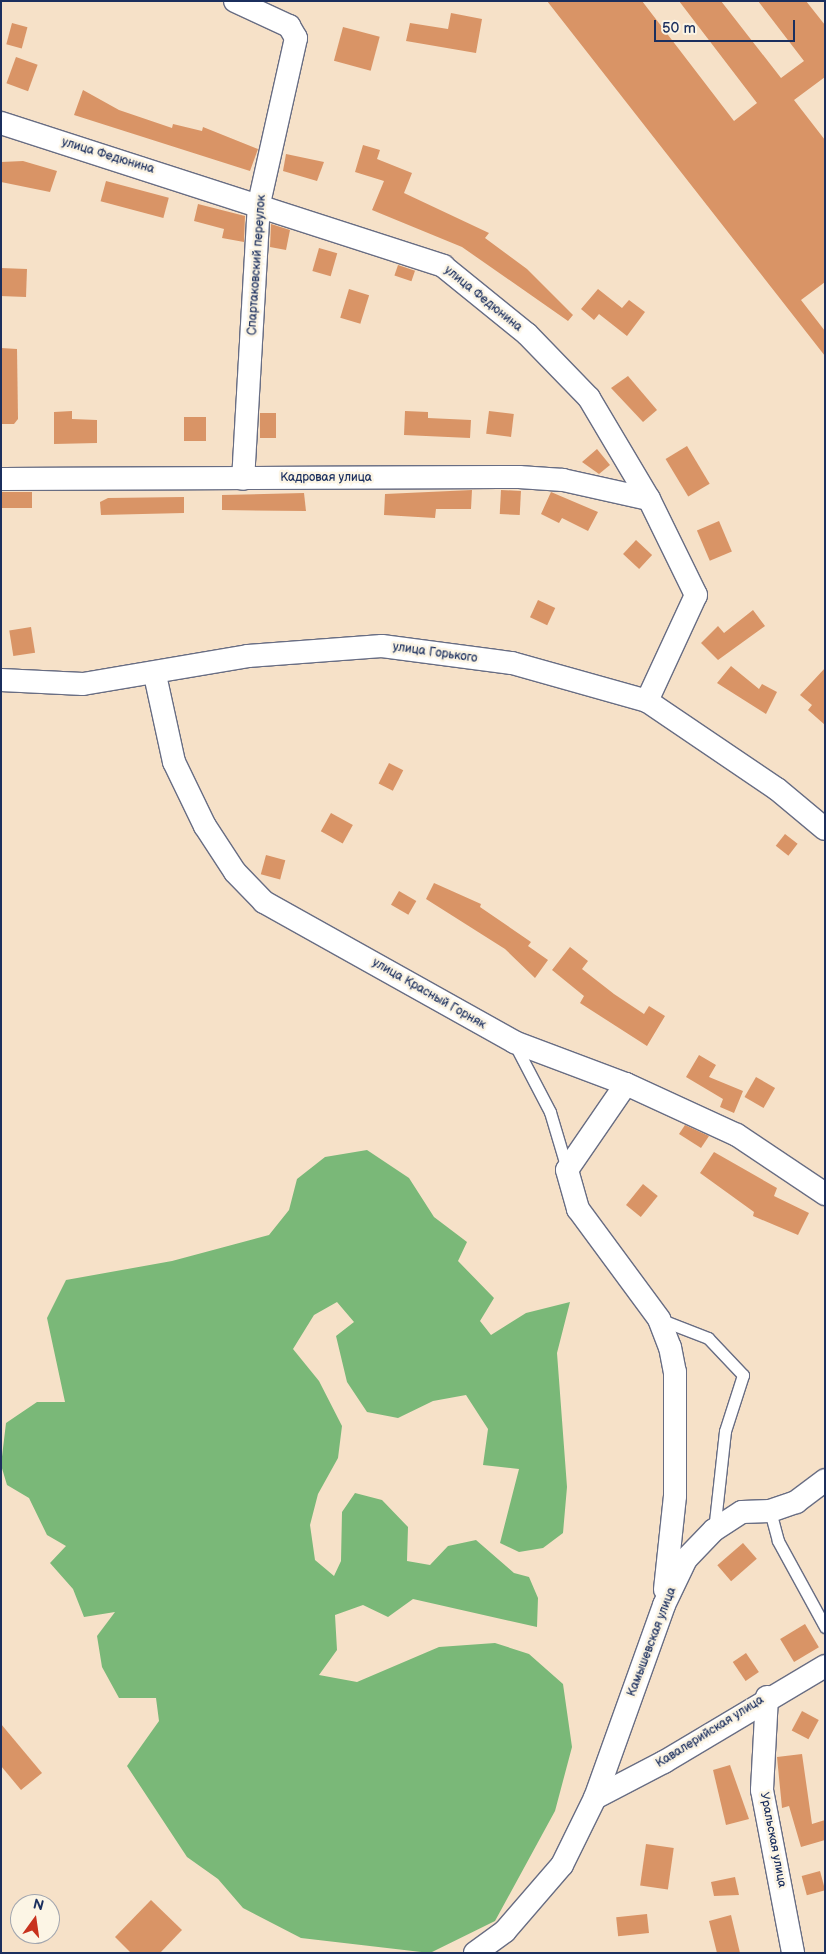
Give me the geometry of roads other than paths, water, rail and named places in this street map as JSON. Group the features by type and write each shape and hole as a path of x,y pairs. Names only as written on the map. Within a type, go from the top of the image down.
{"street":[{"name":"Спартаковский переулок","path":"235,1 289,26 296,38 259,204 243,479"},
{"name":"улица Федюнина","path":"1,123 259,204 443,266 527,334 589,398 649,499 696,595 647,701"},
{"name":"Кадровая улица","path":"1,479 519,477 563,480 649,499"},
{"name":"улица Горького","path":"1,680 84,684 154,675 248,656 382,646 512,663 647,701 778,789 825,829"},
{"name":"улица Красный Горняк","path":"154,675 174,762 205,826 235,872 264,902 514,1042 626,1084 737,1135 825,1194"},
{"path":"626,1084 567,1170 578,1209 660,1319 675,1372 675,1496 664,1605"},
{"name":"Камышевская улица","path":"475,1953 506,1931 562,1865 595,1798 664,1605 686,1559 714,1530 742,1512 770,1510 796,1502 825,1480"},
{"name":"Кавалерийская улица","path":"595,1798 664,1762 768,1697 825,1666"},
{"name":"Уральская улица","path":"768,1697 762,1790 793,1953"}],"lane":[{"path":"514,1042 550,1112 567,1170"},
{"path":"660,1319 708,1338 743,1375 725,1431 714,1530"},
{"path":"770,1510 778,1541 825,1627"}]}
